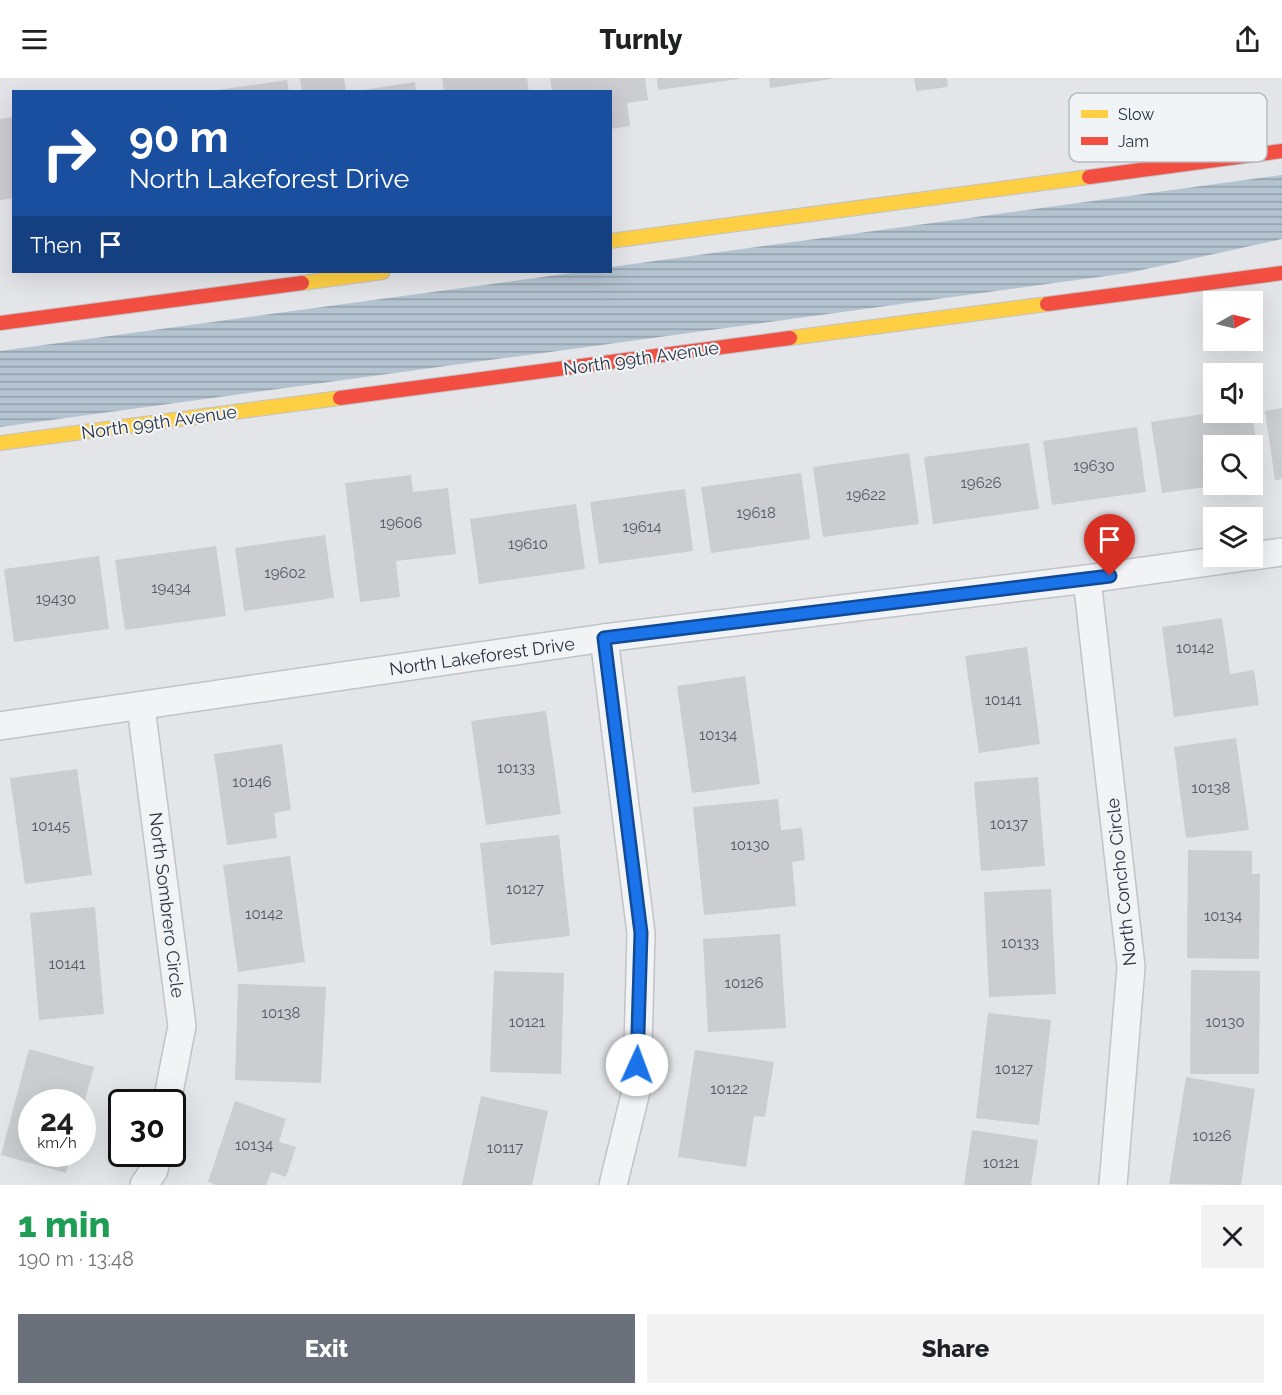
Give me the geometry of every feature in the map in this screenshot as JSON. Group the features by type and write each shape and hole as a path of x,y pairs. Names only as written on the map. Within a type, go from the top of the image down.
{"main road":[{"path":"1267,153 1282,151"},
{"path":"612,241 1200,162"},
{"path":"0,323 375,273"},
{"name":"North 99th Avenue","path":"0,443 1282,273"}],"street":[{"name":"North Lakeforest Drive","path":"1263,555 1282,552"},
{"name":"North Lakeforest Drive","path":"0,726 604,638 1203,563"},
{"name":"North Concho Circle","path":"1087,579 1131,967 1113,1185"},
{"path":"604,638 641,933 636,1087 613,1185"},
{"name":"North Sombrero Circle","path":"141,707 182,1026 170,1089"},
{"path":"144,1185 155,1167"}],"water":[{"path":"1282,175 1282,239 1128,273 0,427 0,351 572,273 612,273 612,267"}],"building":[{"path":"300,78 344,78 346,90 302,90"},
{"path":"442,78 527,78 529,90 444,90"},
{"path":"550,78 645,78 648,100 627,103 630,126 612,129 612,90 552,90"},
{"path":"657,78 739,78 739,79 658,90"},
{"path":"769,78 831,78 831,79 770,88"},
{"path":"914,78 947,78 948,87 916,91"},
{"path":"287,80 289,90 217,90"},
{"path":"415,82 416,90 363,90"},
{"path":"12,117 12,198 0,200 0,119"},
{"path":"1282,408 1282,479 1275,480 1265,411"},
{"path":"1203,414 1203,423 1253,423 1255,435 1203,435 1203,487 1162,493 1151,422"},
{"path":"1137,427 1146,492 1052,505 1043,441"},
{"path":"1029,443 1039,509 933,524 924,457"},
{"path":"909,453 919,524 823,537 813,467"},
{"path":"801,473 810,539 711,553 701,487"},
{"path":"411,475 413,492 448,488 456,554 396,561 400,597 360,602 345,483"},
{"path":"685,489 693,551 599,564 590,502"},
{"path":"576,504 585,569 479,584 470,519"},
{"path":"325,535 334,598 244,611 235,548"},
{"path":"216,546 226,616 125,630 115,560"},
{"path":"99,556 109,629 14,642 4,569"},
{"path":"1222,618 1230,674 1254,670 1259,705 1174,717 1162,627"},
{"path":"1027,647 1040,744 979,753 965,656"},
{"path":"745,676 760,784 692,793 677,686"},
{"path":"546,711 561,814 486,825 471,721"},
{"path":"1236,738 1249,830 1186,838 1174,747"},
{"path":"282,744 291,810 274,813 277,838 227,845 214,754"},
{"path":"77,769 92,875 25,884 10,778"},
{"path":"1038,777 1045,866 981,871 974,782"},
{"path":"778,799 781,830 802,828 805,860 792,862 796,906 704,915 693,807"},
{"path":"559,835 570,936 491,945 480,843"},
{"path":"1188,850 1252,851 1252,874 1260,874 1259,959 1187,958"},
{"path":"290,856 305,962 238,972 223,865"},
{"path":"1051,889 1056,994 989,997 984,892"},
{"path":"95,907 104,1014 39,1020 30,913"},
{"path":"780,934 786,1028 708,1032 703,939"},
{"path":"1191,970 1260,971 1259,1074 1190,1074"},
{"path":"494,971 564,973 561,1074 490,1072"},
{"path":"238,984 326,987 321,1083 235,1080"},
{"path":"988,1013 1051,1020 1039,1125 976,1118"},
{"path":"29,1049 94,1067 88,1089 18,1089"},
{"path":"695,1050 774,1062 765,1117 754,1116 746,1167 678,1157"},
{"path":"1186,1077 1255,1089 1241,1185 1169,1184"},
{"path":"18,1091 18,1160 1,1155"},
{"path":"481,1096 548,1111 532,1185 462,1185"},
{"path":"235,1101 286,1119 279,1142 296,1147 286,1177 271,1172 266,1185 216,1185 208,1182"},
{"path":"972,1130 1038,1140 1031,1185 964,1185"},
{"path":"44,1167 68,1167 66,1173"}],"traffic: slow":[{"path":"612,241 1089,177"},
{"path":"302,283 376,273"},
{"path":"790,338 1047,304"},
{"path":"0,443 340,398"}],"traffic: jam":[{"path":"1267,153 1282,151"},
{"path":"1089,177 1200,162"},
{"path":"1047,304 1282,273"},
{"path":"0,323 302,283"},
{"path":"340,398 790,338"}],"route":[{"path":"637,1065 641,933 604,638 1110,576"}]}
